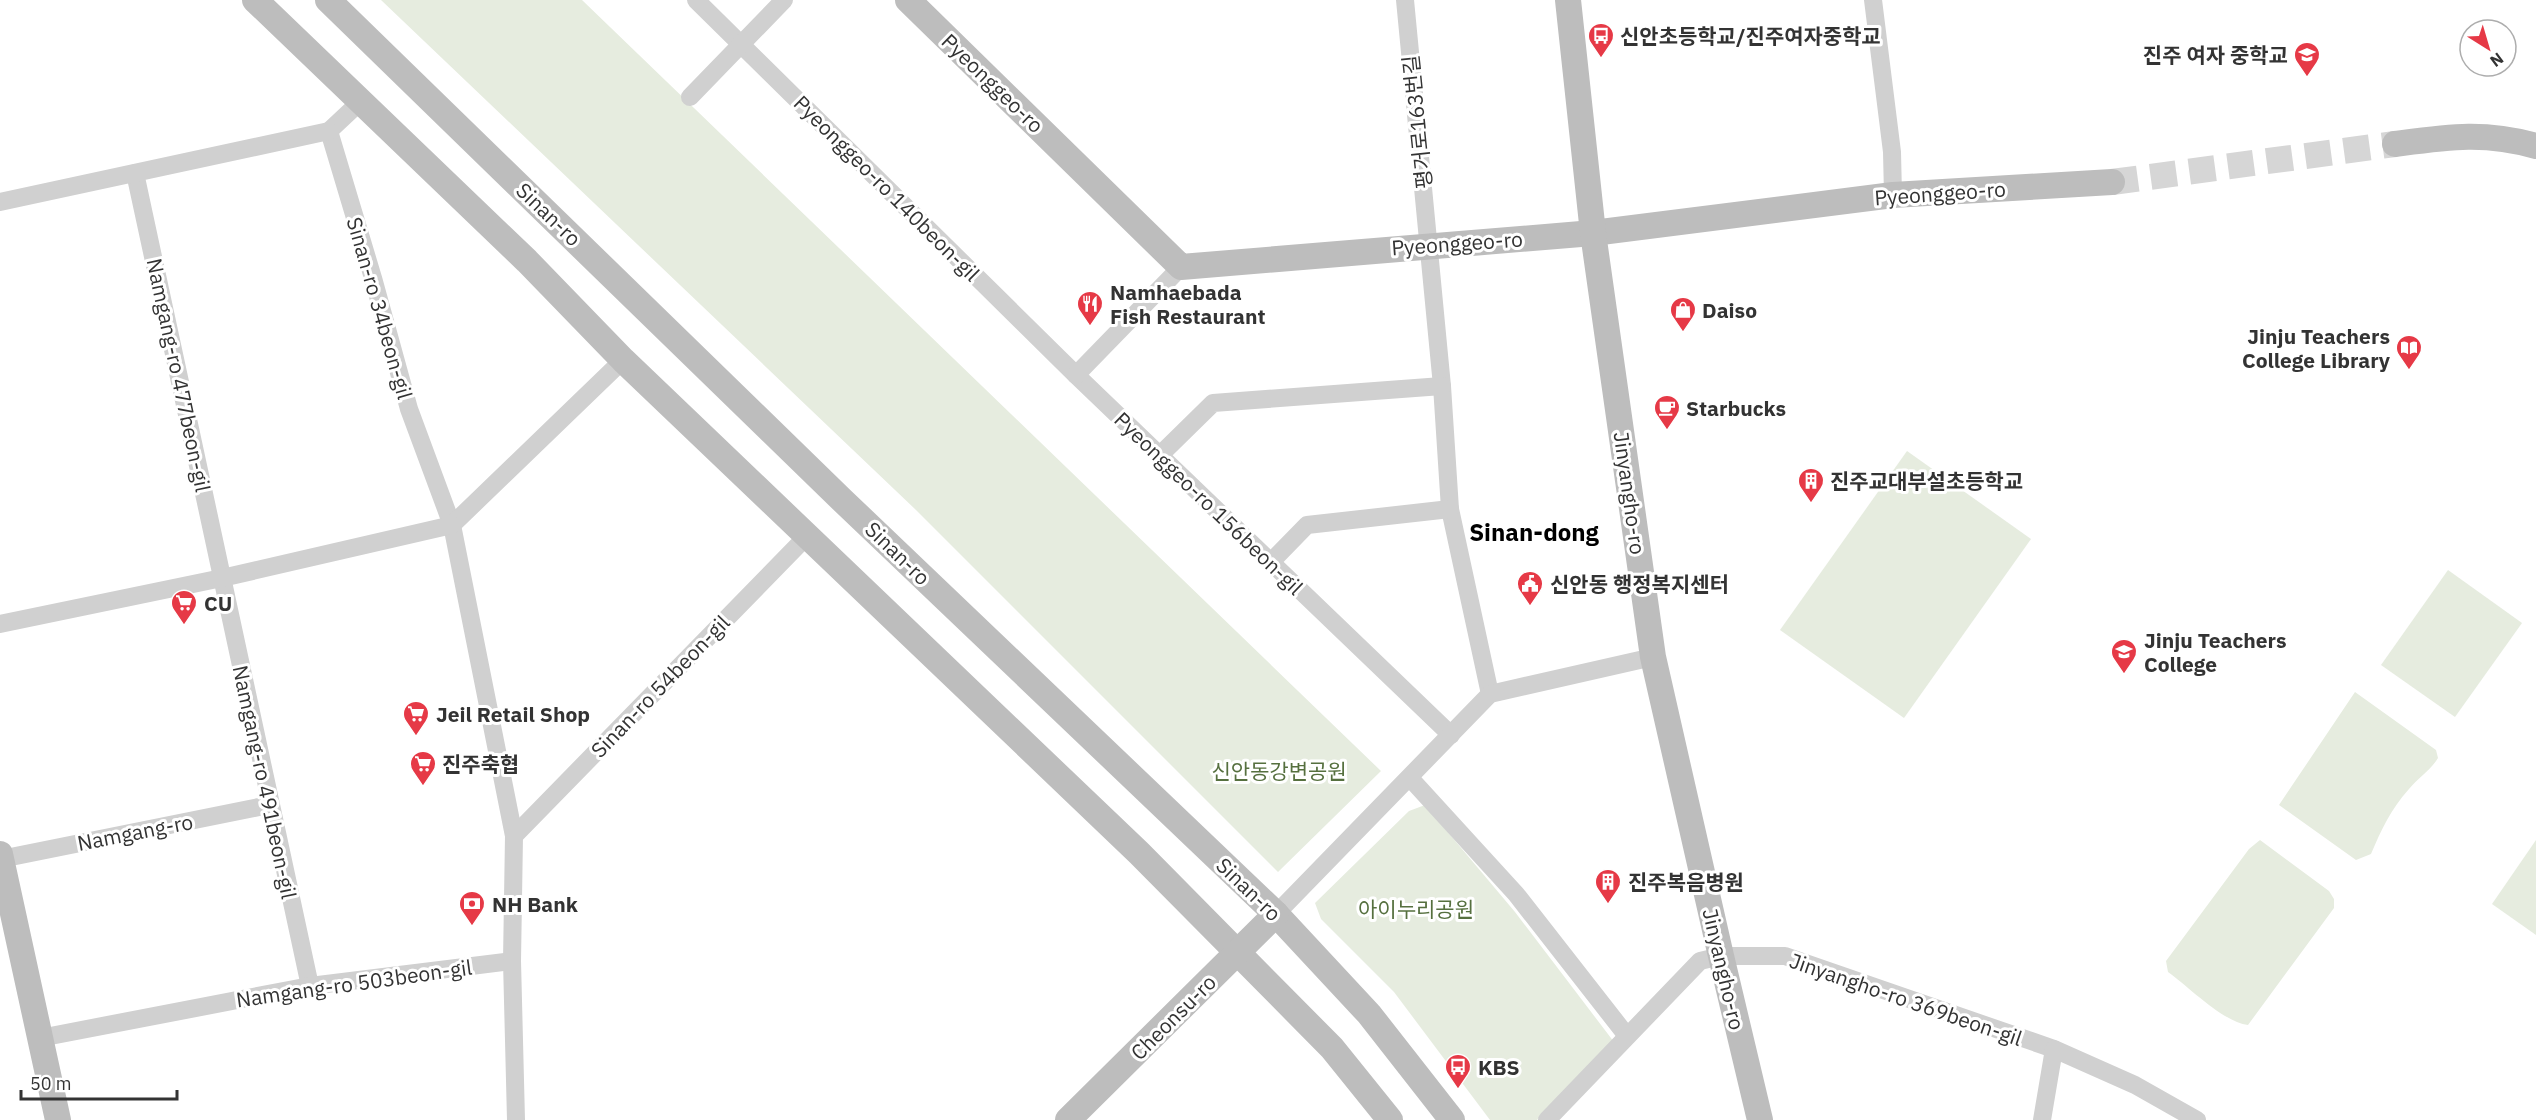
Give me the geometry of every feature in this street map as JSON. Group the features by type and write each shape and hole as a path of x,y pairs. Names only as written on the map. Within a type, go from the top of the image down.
{"street":[{"path":"255,0 527,261 623,360 1239,951 1332,1048 1390,1120"},
{"name":"Sinan-ro","path":"327,0 850,508 1276,914 1370,1014 1452,1120"},
{"name":"Pyeonggeo-ro 140beon-gil","path":"696,0 1076,375"},
{"path":"690,97 784,0"},
{"name":"Pyeonggeo-ro","path":"908,0 1181,267 1593,233 1893,195 2112,182"},
{"name":"평거로163번길","path":"1405,0 1442,386 1450,509 1490,694"},
{"name":"Jinyangho-ro","path":"1568,0 1593,233 1653,657 1720,956 1760,1120"},
{"path":"1873,0 1892,152 1893,195"},
{"path":"0,202 329,131 361,101"},
{"name":"Sinan-ro 34beon-gil","path":"329,131 409,409 452,525"},
{"path":"2395,144 2462,135 2508,138 2536,146"},
{"name":"Namgang-ro 477beon-gil","path":"135,172 222,578"},
{"path":"1076,375 1181,267"},
{"path":"0,624 222,578 452,525 623,360"},
{"name":"Pyeonggeo-ro 156beon-gil","path":"1076,375 1451,735"},
{"path":"1160,455 1213,403 1442,386"},
{"path":"1271,562 1307,525 1450,509"},
{"path":"452,525 514,836 512,961 516,1120"},
{"name":"Sinan-ro 54beon-gil","path":"514,836 807,536"},
{"name":"Namgang-ro 491beon-gil","path":"222,578 269,806 310,986"},
{"path":"1276,914 1490,694 1653,657"},
{"path":"1410,778 1516,894 1627,1036"},
{"name":"Namgang-ro","path":"58,1120 1,856 269,806"},
{"name":"Cheonsu-ro","path":"1068,1120 1276,914"},
{"path":"1547,1120 1700,961 1720,956"},
{"name":"Jinyangho-ro 369beon-gil","path":"1720,956 1785,956 2055,1049 2135,1085 2197,1120"},
{"name":"Namgang-ro 503beon-gil","path":"40,1038 310,986 512,961"},
{"path":"2042,1120 2055,1049"}],"green space":[{"name":"신안동강변공원","path":"381,0 582,0 1381,771 1278,872 916,510"},
{"path":"1907,451 2031,539 1904,718 1780,630"},
{"path":"2448,570 2522,623 2455,717 2381,665"},
{"path":"2355,692 2436,750 2438,758 2397,804 2371,854 2356,860 2279,805"},
{"name":"아이누리공원","path":"1425,805 1515,912 1614,1042 1537,1120 1490,1120 1394,992 1321,919 1315,903 1409,811"},
{"path":"2260,840 2329,891 2334,899 2334,908 2248,1025 2228,1018 2217,1011 2168,972 2166,961 2249,849"},
{"path":"2536,840 2536,935 2492,904"}],"tunnel":[{"path":"2112,182 2395,144"}],"place":[{"name":"신안초등학교/진주여자중학교","path":"1601,59"},
{"name":"진주 여자 중학교","path":"2307,78"},
{"name":"Namhaebada Fish Restaurant","path":"1090,327"},
{"name":"Daiso","path":"1683,333"},
{"name":"Jinju Teachers College Library","path":"2409,371"},
{"name":"Starbucks","path":"1667,431"},
{"name":"진주교대부설초등학교","path":"1811,504"},
{"name":"신안동 행정복지센터","path":"1530,607"},
{"name":"CU","path":"184,626"},
{"name":"Jinju Teachers College","path":"2124,675"},
{"name":"Jeil Retail Shop","path":"416,737"},
{"name":"진주축협","path":"423,787"},
{"name":"진주복음병원","path":"1608,905"},
{"name":"NH Bank","path":"472,927"},
{"name":"KBS","path":"1458,1090"}],"district":[{"name":"Sinan-dong","path":"1534,532"}]}
